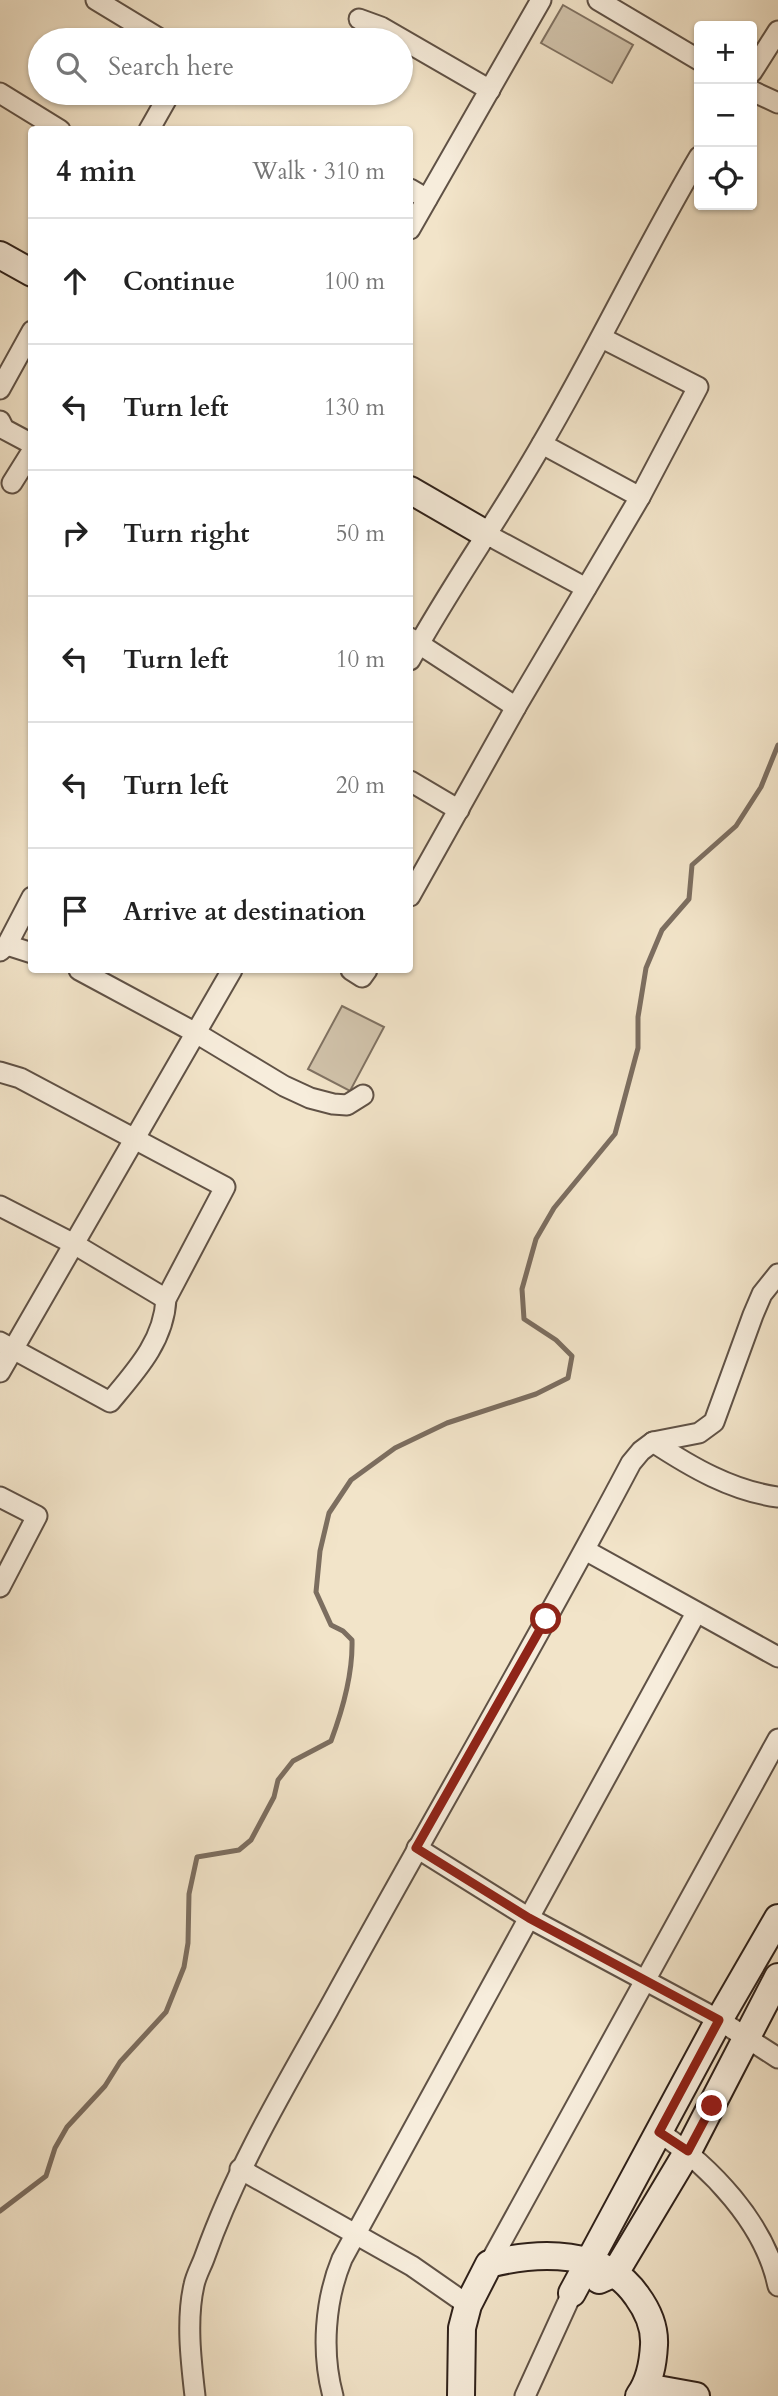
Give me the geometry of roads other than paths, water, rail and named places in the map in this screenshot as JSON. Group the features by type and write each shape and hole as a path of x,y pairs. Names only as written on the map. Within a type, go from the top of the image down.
{"street":[{"path":"96,0 142,28"},
{"path":"413,216 418,194 490,90 541,0"},
{"path":"598,0 694,57"},
{"path":"359,19 383,28"},
{"path":"757,64 778,31"},
{"path":"413,45 490,90"},
{"path":"757,92 778,103"},
{"path":"0,93 54,126"},
{"path":"151,126 163,105"},
{"path":"516,707 441,660 413,647 542,444 602,338 646,248 694,166"},
{"path":"0,255 28,271"},
{"path":"0,389 28,338"},
{"path":"413,891 516,707 640,497 698,387 602,338"},
{"path":"0,421 4,429 28,442"},
{"path":"542,444 640,497"},
{"path":"12,483 28,457"},
{"path":"413,492 586,588"},
{"path":"413,783 460,810"},
{"path":"28,904 3,948 28,952"},
{"path":"85,973 196,1033 265,1076 310,1098 347,1105 363,1095"},
{"path":"0,1373 7,1346 74,1244 230,973"},
{"path":"0,1072 20,1078 225,1186 166,1299 165,1315 158,1337 110,1402 7,1346"},
{"path":"0,1206 74,1244 166,1299"},
{"path":"195,2396 190,2310 194,2284 240,2169 631,1463 653,1442 699,1433 714,1422 753,1314 762,1294 778,1273"},
{"path":"653,1442 678,1459 727,1484 757,1494 778,1497"},
{"path":"0,1497 37,1516 0,1587"},
{"path":"585,1550 778,1657"},
{"path":"332,2396 326,2352 330,2300 335,2276 354,2232 696,1613"},
{"path":"461,2396 460,2353 462,2328 468,2305 778,1739"},
{"path":"416,1848 529,1918 719,2020 778,2058"},
{"path":"525,2396 572,2293 719,2020 778,1918"},
{"path":"572,2293 615,2273 688,2151 778,1978"},
{"path":"659,2132 688,2151 731,2195 752,2224 778,2286"},
{"path":"240,2169 412,2266 468,2305"},
{"path":"489,2263 542,2256 589,2261 615,2273 627,2281 655,2330 654,2354 642,2392 696,2396"}],"waterway":[{"path":"0,2211 46,2176 55,2148 67,2127 105,2086 120,2062 166,2012 184,1967 188,1943 189,1894 197,1857 239,1850 251,1840 274,1797 278,1780 293,1761 331,1741 346,1692 352,1640 331,1625 316,1592 320,1551 329,1513 351,1480 395,1448 447,1423 536,1394 568,1378 572,1356 556,1340 524,1319 522,1289 536,1239 554,1208 615,1134 638,1048 638,1017 646,968 662,930 689,899 692,865 736,826 761,787 778,745"}]}
